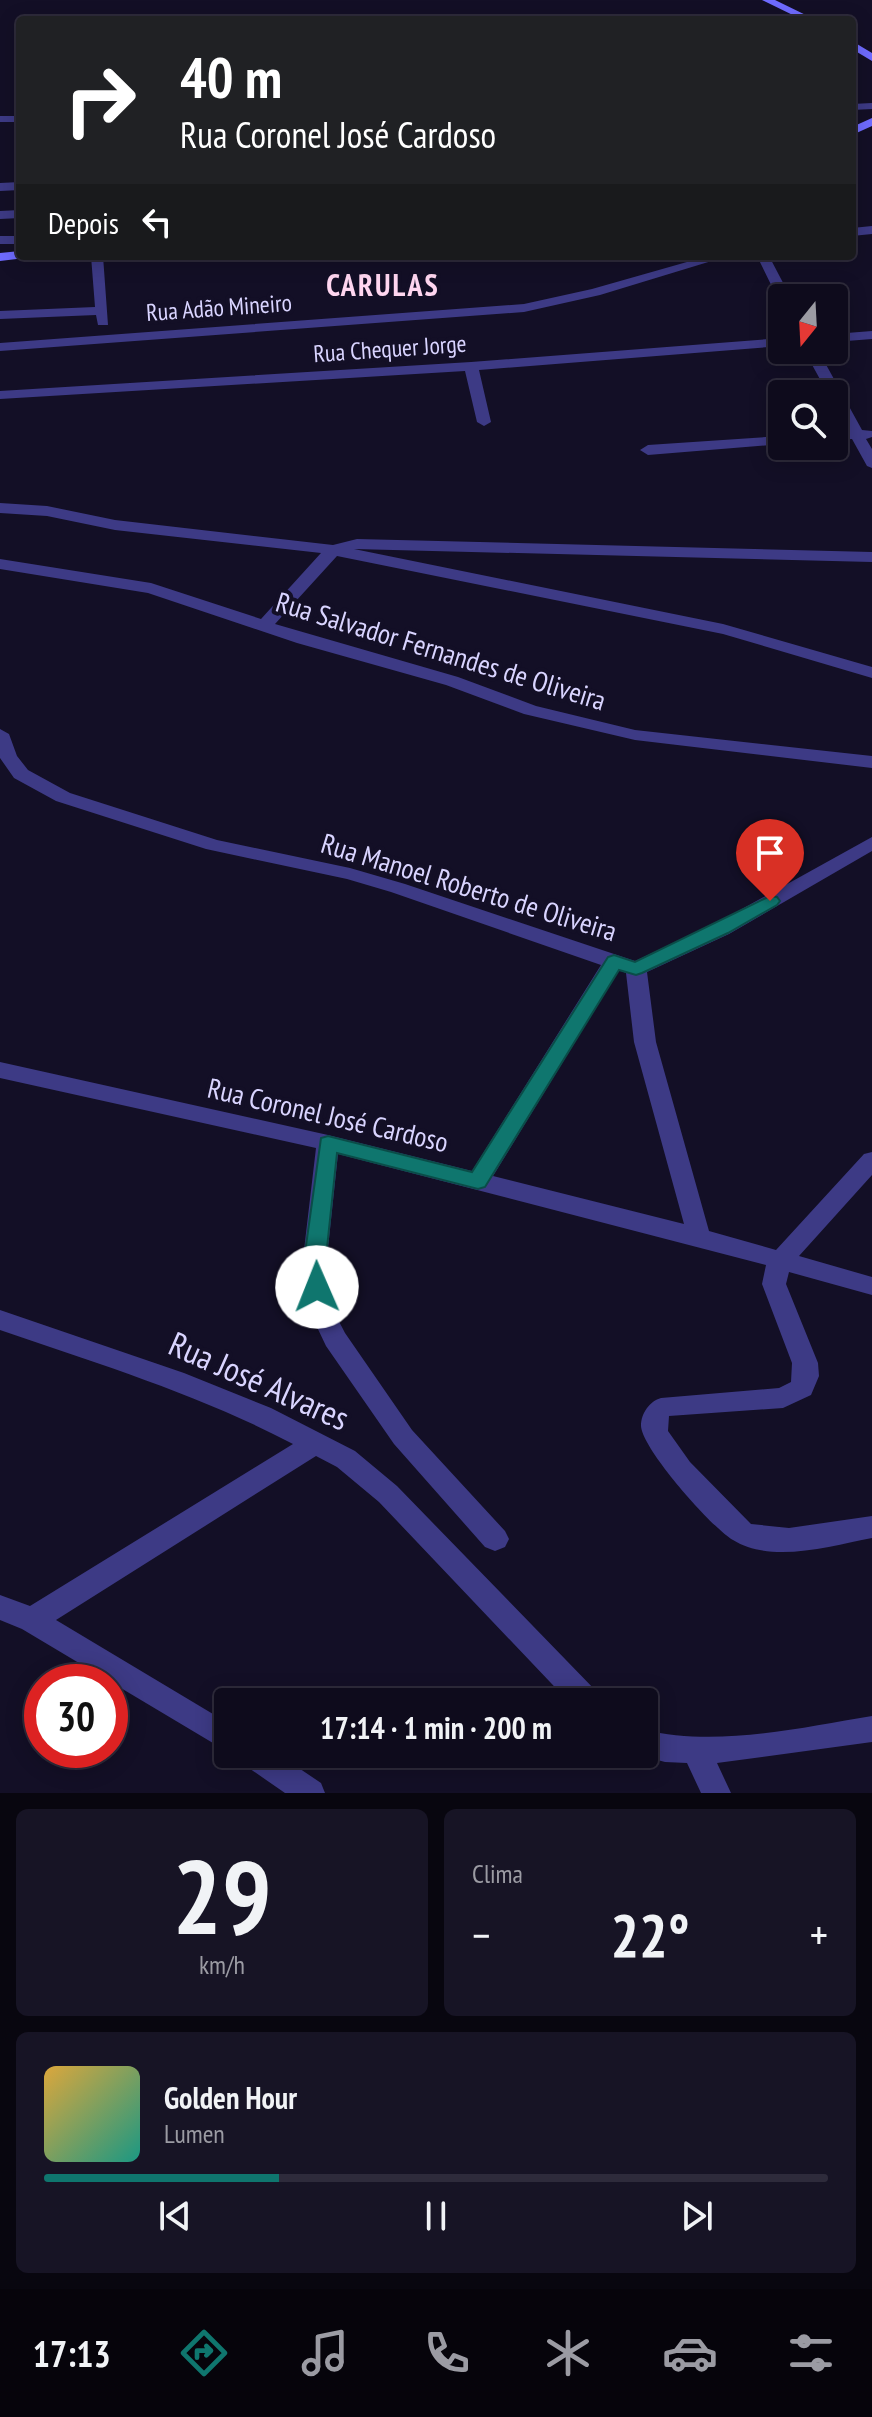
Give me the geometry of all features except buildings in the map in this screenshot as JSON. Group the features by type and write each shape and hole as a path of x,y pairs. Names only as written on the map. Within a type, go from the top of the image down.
{"main road":[{"path":"767,0 802,16"}],"street":[{"path":"97,260 106,338"},
{"name":"Rua Adão Mineiro","path":"0,347 524,308 595,292 708,260"},
{"path":"765,260 777,284"},
{"path":"0,315 101,311"},
{"path":"848,337 872,335"},
{"name":"Rua Chequer Jorge","path":"0,395 471,366 768,343"},
{"path":"820,364 864,434 872,463"},
{"path":"471,366 484,422"},
{"path":"648,450 768,441"},
{"path":"0,508 47,511 115,525 333,550 723,629 872,673"},
{"path":"265,625 333,550 357,544 872,557"},
{"name":"Rua Salvador Fernandes de Oliveira","path":"0,564 151,588 303,639 452,681 530,710 635,735 872,762"},
{"name":"Rua Manoel Roberto de Oliveira","path":"0,734 8,756 21,774 63,797 213,845 350,874 398,888 625,965 699,1237"},
{"path":"478,1181 625,965 722,929 872,843"},
{"name":"Rua Coronel José Cardoso","path":"0,1070 328,1143 699,1237 872,1286"},
{"path":"328,1143 314,1267 319,1306 335,1339 403,1437 495,1539"},
{"path":"872,1160 779,1262 774,1284 805,1363 806,1376 802,1388 783,1398 661,1408 654,1421 655,1430 665,1448 742,1532 758,1539 781,1539 872,1527"},
{"name":"Rua José Alvares","path":"0,1320 175,1380 262,1415 346,1459 388,1494 575,1688"},
{"path":"32,1620 314,1444"},
{"path":"0,1607 32,1620 214,1730"},
{"path":"658,1746 696,1750 815,1739 872,1729"},
{"path":"696,1750 716,1793"},
{"path":"273,1768 310,1793"}],"district":[{"name":"CARULAS","path":"383,286"}],"route":[{"path":"317,1287 314,1267 328,1143 478,1181 614,961 636,969 722,929 770,901"}]}
